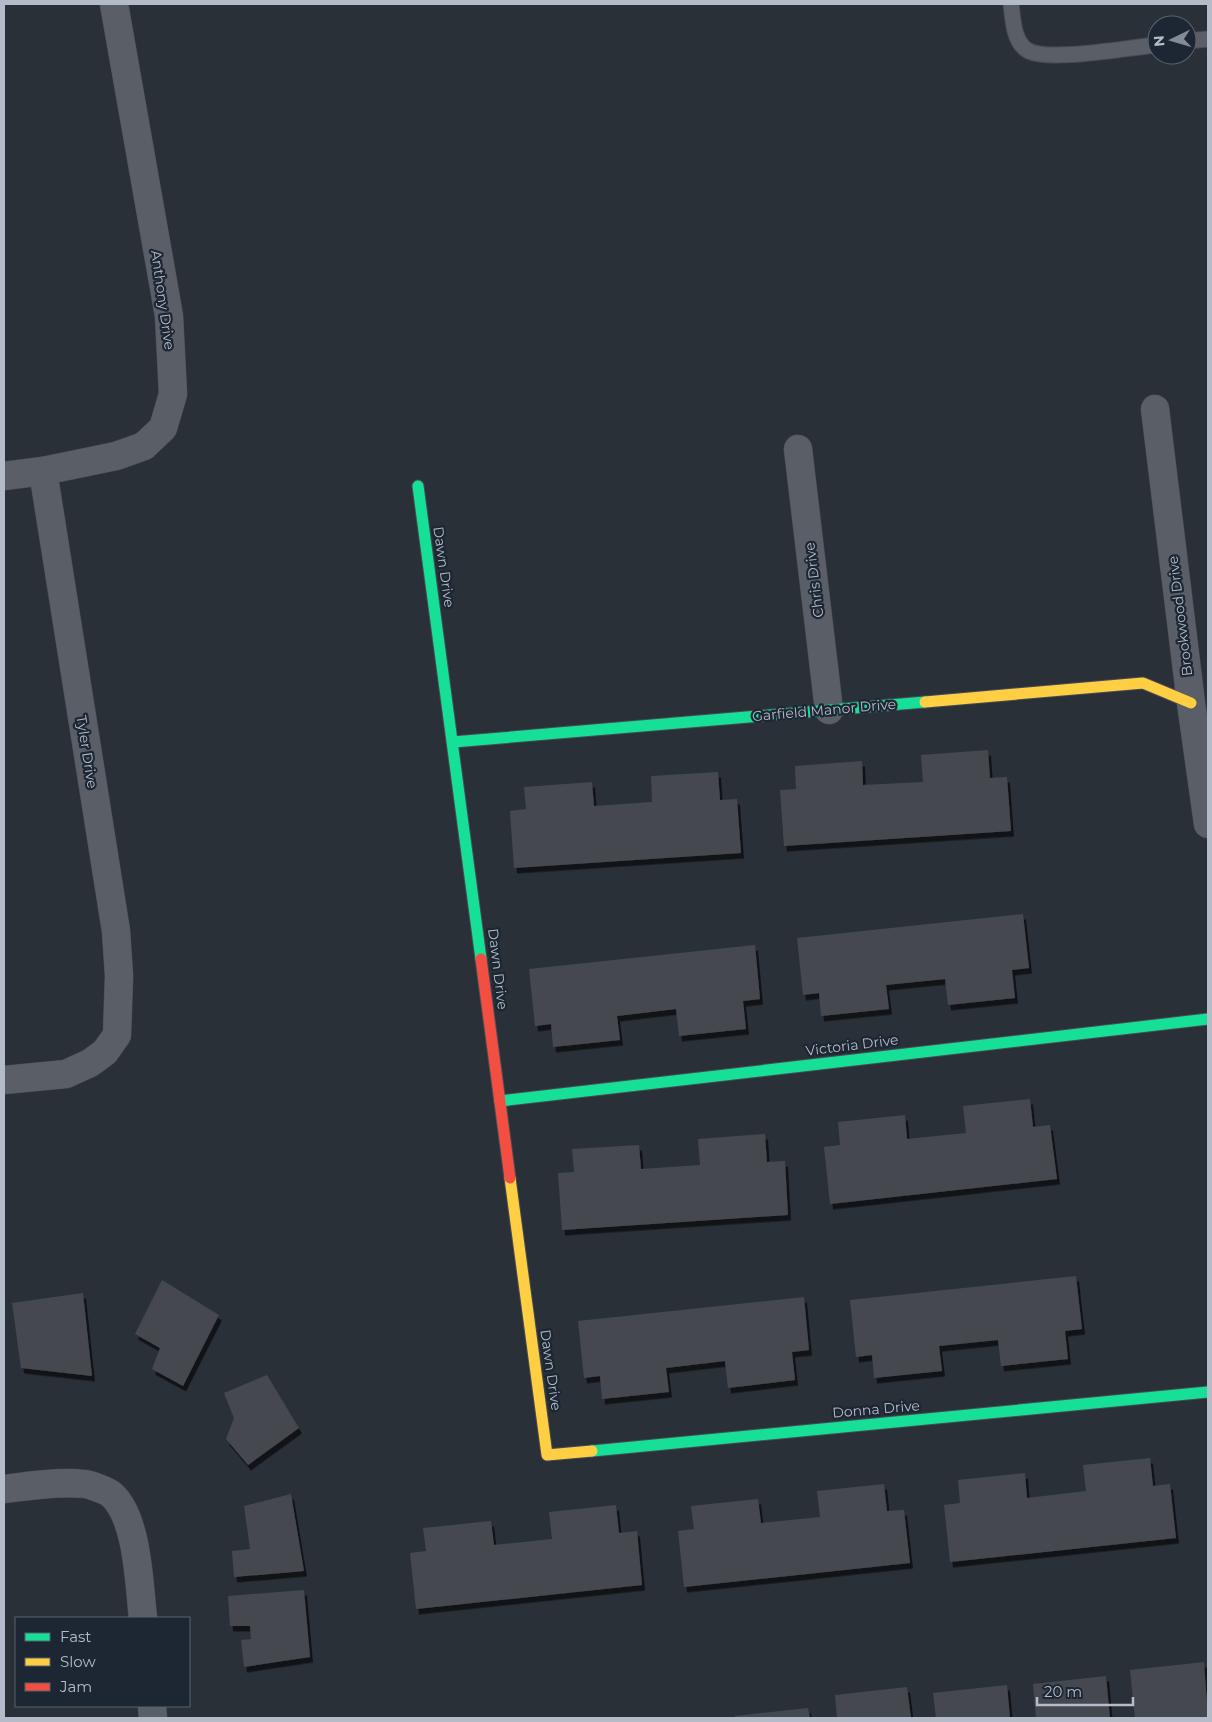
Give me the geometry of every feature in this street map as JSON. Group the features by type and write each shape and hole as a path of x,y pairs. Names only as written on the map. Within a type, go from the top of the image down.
{"street":[{"name":"Anthony Drive","path":"4,476 43,471 116,456 144,446 163,428 173,394 169,316 114,4"},
{"name":"Brookwood Drive","path":"1155,409 1199,711 1208,824"},
{"name":"Chris Drive","path":"798,449 830,710"},
{"name":"Tyler Drive","path":"4,1080 66,1074 90,1063 105,1052 117,1035 119,976 116,931 43,471"},
{"name":"Dawn Drive","path":"418,486 548,1456"},
{"path":"1199,711 1208,680"},
{"name":"Garfield Manor Drive","path":"453,742 1143,683 1199,711"},
{"name":"Victoria Drive","path":"500,1101 1208,1019"},
{"name":"Donna Drive","path":"548,1456 1208,1392"},
{"path":"4,1489 85,1484 111,1494 122,1509 130,1527 136,1553 143,1617"}],"lane":[{"path":"1011,4 1018,37 1027,50 1042,55 1063,55 1147,46"}],"building":[{"path":"988,750 990,778 1007,777 1011,831 784,846 780,790 796,789 795,766 862,761 863,785 923,782 921,755"},
{"path":"718,772 720,800 737,799 741,853 514,868 510,811 526,809 524,787 592,782 594,806 652,802 651,776"},
{"path":"1023,914 1029,968 1012,970 1015,998 948,1005 945,979 886,985 889,1009 821,1016 819,993 803,995 797,938"},
{"path":"755,945 760,999 743,1001 746,1029 679,1036 676,1009 617,1016 620,1040 553,1047 551,1024 535,1026 529,969"},
{"path":"1030,1099 1033,1127 1050,1125 1057,1179 830,1204 824,1147 840,1145 838,1122 905,1115 907,1139 966,1133 963,1106"},
{"path":"765,1134 767,1162 785,1161 788,1215 562,1230 558,1173 574,1172 572,1149 639,1145 641,1169 700,1165 698,1139"},
{"path":"1076,1276 1082,1329 1065,1331 1068,1359 1001,1366 998,1340 939,1346 942,1371 874,1378 872,1355 856,1357 850,1300"},
{"path":"162,1280 219,1315 183,1386 152,1369 160,1348 135,1334"},
{"path":"83,1293 92,1376 21,1368 12,1303"},
{"path":"804,1297 809,1350 792,1352 795,1380 728,1388 725,1361 666,1368 669,1392 602,1399 600,1376 584,1378 578,1321"},
{"path":"267,1375 299,1428 248,1465 226,1439 234,1418 224,1393"},
{"path":"1150,1458 1153,1486 1170,1484 1176,1538 950,1562 944,1505 960,1503 958,1480 1025,1473 1027,1498 1086,1491 1083,1465"},
{"path":"884,1484 887,1511 904,1510 910,1563 684,1587 678,1531 694,1529 691,1506 758,1499 761,1523 820,1517 817,1491"},
{"path":"291,1494 304,1571 234,1577 232,1551 250,1549 244,1506"},
{"path":"616,1505 619,1533 637,1531 642,1585 416,1609 410,1553 426,1551 423,1528 491,1521 494,1545 552,1539 549,1512"},
{"path":"304,1590 310,1657 244,1667 241,1640 251,1639 250,1626 230,1626 228,1596"},
{"path":"1204,1662 1208,1718 1135,1718 1130,1670"},
{"path":"1106,1676 1110,1718 1036,1718 1033,1684"},
{"path":"1007,1685 1010,1718 936,1718 933,1693"},
{"path":"907,1687 911,1718 837,1718 835,1695"},
{"path":"808,1708 810,1718 735,1718 735,1716"}],"traffic: fast":[{"path":"418,486 481,959"},
{"path":"453,742 925,702"},
{"path":"500,1101 1208,1019"},
{"path":"592,1451 1208,1392"}],"traffic: slow":[{"path":"925,702 1143,683 1191,703"},
{"path":"510,1178 547,1455 592,1451"}],"traffic: jam":[{"path":"481,959 510,1178"}]}
